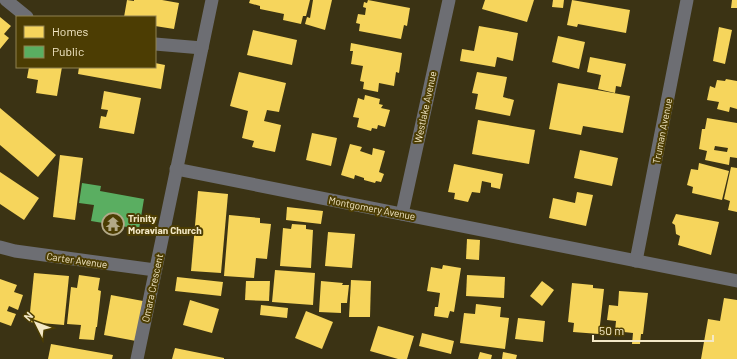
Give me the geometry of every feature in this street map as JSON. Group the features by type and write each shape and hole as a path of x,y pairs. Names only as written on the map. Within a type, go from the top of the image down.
{"street":[{"path":"6,0 26,16"},
{"path":"176,169 212,0"},
{"name":"Westlake Avenue","path":"402,214 449,0"},
{"name":"Truman Avenue","path":"636,261 687,0"},
{"path":"156,44 202,48"},
{"name":"Montgomery Avenue","path":"176,169 737,281"},
{"name":"Omara Crescent","path":"137,359 176,169"},
{"name":"Carter Avenue","path":"0,247 15,251 155,270"}],"building: Homes":[{"path":"127,0 162,0 179,3 174,29 156,26 156,16 124,16"},
{"path":"250,0 310,0 306,16 303,16 301,24 283,20 284,14 260,9 260,6 249,3"},
{"path":"313,0 332,0 325,30 305,24 307,17 310,18"},
{"path":"368,0 410,8 407,26 404,25 401,39 359,31 360,24 356,23 358,14 365,15 366,8 363,7 364,2 367,3"},
{"path":"485,0 534,0 527,22 482,9"},
{"path":"553,0 564,0 563,8 552,7"},
{"path":"572,0 630,10 626,33 578,24 577,27 567,25"},
{"path":"732,0 737,0 737,8 731,8"},
{"path":"0,17 11,26 4,34 9,38 0,49"},
{"path":"479,26 518,33 513,61 497,57 495,67 460,61 462,49 474,51"},
{"path":"719,27 732,30 725,64 713,61"},
{"path":"253,30 297,40 292,65 247,55"},
{"path":"558,36 585,42 579,69 552,62"},
{"path":"351,43 402,53 399,73 396,72 394,86 379,83 378,92 363,89 364,82 360,81 363,66 351,64 353,51 350,51"},
{"path":"590,57 626,64 621,87 616,86 615,93 598,89 601,75 587,72"},
{"path":"156,63 165,65 161,89 78,74 79,68 156,68"},
{"path":"29,68 62,68 57,96 36,93 38,80 27,78"},
{"path":"239,72 286,83 279,112 267,110 264,121 281,125 275,152 252,147 254,141 242,138 248,111 230,106"},
{"path":"477,72 507,77 503,97 514,100 510,116 475,109 478,94 472,93"},
{"path":"726,79 737,81 737,109 730,107 729,112 717,109 719,102 707,100 710,86 715,88 717,80 725,81"},
{"path":"558,83 630,96 623,133 583,126 581,135 549,129"},
{"path":"104,91 141,98 134,134 99,128 101,116 106,117 108,110 101,109"},
{"path":"365,95 380,99 379,104 383,105 381,108 390,110 385,127 378,125 377,129 372,128 371,131 357,127 359,118 353,117 358,98 364,100"},
{"path":"0,108 56,155 38,177 0,145"},
{"path":"707,118 737,123 737,158 730,157 729,165 705,160 707,151 699,149 702,129 705,129","holes":["715,146 728,148 727,152 714,150"]},
{"path":"478,120 535,130 529,164 472,154"},
{"path":"312,133 337,138 331,166 306,160"},
{"path":"350,144 362,147 360,151 372,155 373,148 385,151 379,172 384,174 381,182 376,181 375,183 364,180 364,178 355,175 354,179 341,175"},
{"path":"580,150 618,158 612,186 574,178"},
{"path":"60,155 83,158 75,220 53,217"},
{"path":"699,163 729,171 722,200 692,193 693,187 687,185 691,169 698,170"},
{"path":"454,164 503,174 500,189 491,187 491,183 482,181 480,193 472,192 468,202 454,199 455,193 448,192"},
{"path":"731,167 737,168 737,212 728,210 730,201 724,199"},
{"path":"0,172 39,198 24,220 0,204"},
{"path":"198,191 228,194 221,273 191,271"},
{"path":"577,192 593,195 586,226 549,218 553,198 575,203"},
{"path":"287,207 323,211 321,224 286,220"},
{"path":"676,214 719,222 711,255 678,245 680,236 676,234 675,225 672,223"},
{"path":"229,215 260,218 260,223 271,224 267,259 256,258 254,278 224,276"},
{"path":"292,224 306,225 306,229 313,230 311,268 280,266 283,228 291,229"},
{"path":"328,232 355,234 352,268 325,266"},
{"path":"467,239 480,240 479,260 466,259"},
{"path":"443,265 461,268 454,312 450,311 448,318 434,316 435,307 438,307 440,293 427,291 431,267 442,269"},
{"path":"275,270 315,273 313,305 272,302"},
{"path":"34,273 69,276 64,325 29,322"},
{"path":"79,275 100,278 98,290 101,291 94,340 79,339 81,325 67,324 71,287 77,288"},
{"path":"467,275 505,277 504,298 466,296"},
{"path":"177,277 223,282 221,296 175,291"},
{"path":"0,279 17,285 14,292 23,295 18,310 9,306 7,311 16,314 11,326 0,322"},
{"path":"351,280 371,281 370,317 349,317"},
{"path":"246,281 270,281 269,301 245,300"},
{"path":"321,281 349,285 347,303 341,303 341,313 319,312"},
{"path":"542,281 554,290 542,306 530,296"},
{"path":"572,283 593,285 593,288 604,289 599,334 573,332 574,323 568,322"},
{"path":"619,291 648,293 643,334 641,334 640,344 632,344 633,333 615,331 616,321 607,320 609,305 618,306"},
{"path":"111,295 143,301 136,341 104,335"},
{"path":"724,298 737,300 737,359 701,359 708,319 720,321"},
{"path":"190,300 219,309 212,333 183,325"},
{"path":"476,304 501,307 500,317 509,318 505,349 460,343 464,313 475,314"},
{"path":"261,305 288,308 287,318 260,315"},
{"path":"306,311 333,322 322,349 295,338"},
{"path":"518,318 545,321 543,342 515,339"},
{"path":"378,326 414,336 407,359 398,359 370,351"},
{"path":"422,333 454,341 451,354 419,346"},
{"path":"51,344 113,355 112,359 48,359"},
{"path":"175,348 224,358 224,359 172,359"},
{"path":"480,352 492,355 491,359 478,359"},
{"path":"503,352 517,355 516,359 502,359"}],"building: Public":[{"path":"82,183 101,186 100,191 144,199 139,229 91,221 94,205 79,203"}],"place":[{"name":"Trinity Moravian Church","path":"113,224"}]}
